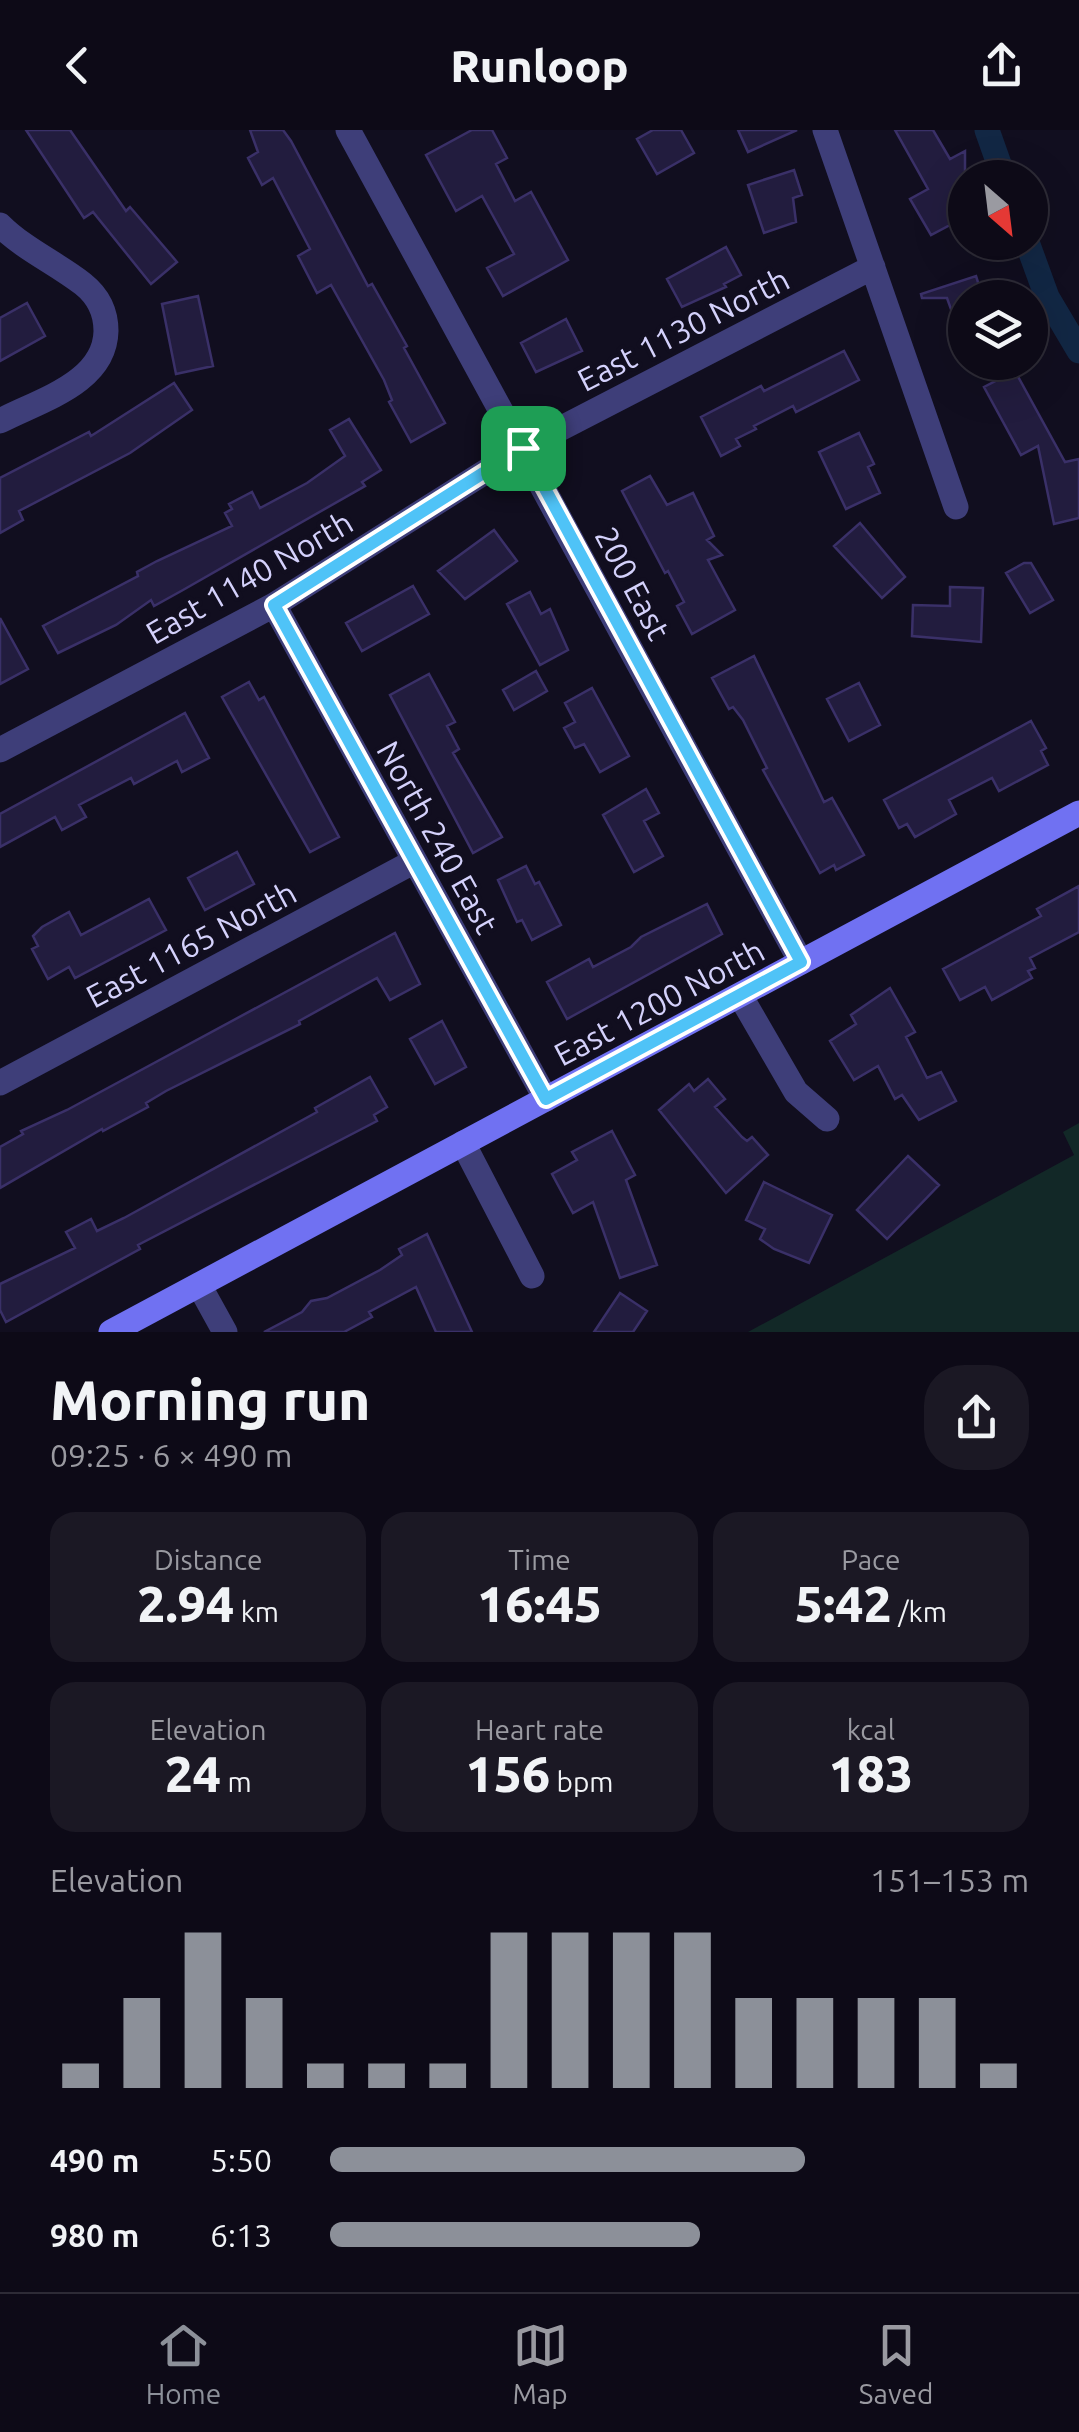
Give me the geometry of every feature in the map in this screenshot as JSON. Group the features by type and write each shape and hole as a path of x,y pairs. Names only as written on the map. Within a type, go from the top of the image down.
{"street":[{"name":"200 East","path":"348,130 801,962"},
{"path":"825,130 956,507"},
{"path":"0,225 92,292 106,322 106,344 94,368 79,382 0,421"},
{"name":"East 1130 North","path":"523,448 872,268"},
{"name":"East 1140 North","path":"0,750 274,605 523,448"},
{"name":"North 240 East","path":"274,605 546,1099"},
{"name":"East 1200 North","path":"111,1332 1079,813"},
{"name":"East 1165 North","path":"0,1083 413,862"},
{"path":"741,996 796,1092 828,1119"},
{"path":"463,1142 532,1276"},
{"path":"199,1285 225,1332"}],"green space":[{"path":"1079,1123 1079,1332 748,1332 1074,1155 1063,1132"}],"building":[{"path":"26,130 70,130 126,211 130,207 177,262 151,284 93,212 84,218"},
{"path":"250,130 283,130 291,141 368,286 372,284 407,346 404,348 445,423 411,442 389,402 392,400 384,380 331,285 317,293 298,256 310,249 273,178 262,185 248,158 258,152"},
{"path":"472,130 492,130 507,158 496,164 515,201 531,192 568,260 503,296 487,268 514,254 482,196 456,211 426,155"},
{"path":"653,130 681,130 694,153 657,174 637,139"},
{"path":"738,130 797,130 748,152"},
{"path":"895,130 933,130 950,159 965,151 965,160 948,160 948,226 931,235 910,199 928,189"},
{"path":"794,170 802,195 793,198 796,222 764,233 748,185"},
{"path":"726,247 741,275 724,284 726,287 682,307 667,279"},
{"path":"948,285 948,301 922,298 921,294"},
{"path":"198,296 213,366 176,374 162,304"},
{"path":"27,303 45,336 0,361 0,318"},
{"path":"566,319 582,351 536,372 521,343"},
{"path":"844,351 859,380 796,412 793,406 754,426 756,429 736,439 740,446 721,456 701,417 761,386 764,391"},
{"path":"998,380 1020,380 1065,462 1079,459 1079,518 1054,524 1038,446 1021,455 984,387"},
{"path":"174,383 192,410 130,453 19,511 23,520 0,533 0,478 89,432 91,436"},
{"path":"349,419 381,470 362,482 365,486 154,606 151,600 116,625 58,653 43,626 138,576 137,572 157,561 232,526 225,513 232,509 229,504 252,492 260,508 307,483 345,456 330,430"},
{"path":"859,433 874,464 868,467 880,493 846,509 819,452"},
{"path":"650,476 667,505 693,493 714,536 707,540 722,555 708,560 735,610 692,634 677,606 684,602 622,491"},
{"path":"860,523 905,577 882,598 834,546"},
{"path":"494,530 517,561 465,599 438,571"},
{"path":"1031,563 1053,600 1030,613 1006,573"},
{"path":"413,586 429,614 362,651 346,623"},
{"path":"950,587 983,588 981,642 912,636 913,605 950,606"},
{"path":"530,592 541,614 550,609 568,650 540,665 507,604"},
{"path":"0,618 28,669 0,684"},
{"path":"754,656 824,802 832,798 864,855 836,870 834,865 820,873 763,770 767,768 743,720 733,707 729,709 712,678"},
{"path":"536,671 547,691 514,710 503,690"},
{"path":"429,674 455,722 447,726 459,749 453,753 502,837 473,853 390,695"},
{"path":"249,682 259,700 264,697 339,837 310,852 222,697"},
{"path":"859,683 880,725 849,741 827,699"},
{"path":"592,688 629,756 600,772 584,744 575,748 564,728 575,722 565,703"},
{"path":"185,713 209,758 182,772 177,761 134,784 131,778 79,805 86,817 62,830 55,817 0,847 0,814"},
{"path":"1031,721 1046,748 1041,751 1048,765 999,791 992,778 949,800 956,814 915,837 907,824 899,828 884,800"},
{"path":"646,789 659,813 644,821 663,856 634,872 603,815"},
{"path":"237,852 254,884 205,910 188,878"},
{"path":"526,866 535,884 539,882 561,925 532,940 522,920 517,922 498,880"},
{"path":"1079,886 1079,932 1030,958 1035,968 1028,971 1032,978 992,1000 985,987 960,1000 943,969 1041,916 1037,909"},
{"path":"149,899 166,930 75,978 69,967 48,979 32,949 38,946 33,936 42,927 69,912 81,935"},
{"path":"707,904 722,934 567,1019 547,982 589,959 593,967 631,947 641,937"},
{"path":"395,933 420,984 390,1000 377,978 299,1021 300,1024 166,1091 146,1103 148,1107 0,1188 0,1147 23,1134 21,1131"},
{"path":"890,988 915,1032 906,1037 927,1078 941,1072 956,1101 919,1120 902,1095 895,1099 878,1066 854,1080 830,1041 856,1024 851,1015"},
{"path":"442,1021 466,1067 435,1084 410,1039"},
{"path":"370,1077 387,1107 374,1115 377,1121 138,1245 140,1249 6,1322 0,1310 0,1284 75,1248 66,1232 91,1219 97,1231 124,1218 317,1112 315,1108"},
{"path":"708,1079 725,1099 715,1107 742,1137 747,1141 752,1137 768,1155 726,1193 659,1110 689,1084 694,1091"},
{"path":"612,1131 635,1175 626,1180 657,1265 620,1278 593,1202 573,1213 552,1174 577,1160 572,1152"},
{"path":"908,1156 939,1185 887,1239 857,1210"},
{"path":"764,1182 832,1215 809,1263 774,1249 760,1239 765,1229 746,1220"},
{"path":"427,1234 472,1332 436,1332 416,1287 369,1312 372,1317 344,1332 264,1332 302,1312 311,1301 327,1298 380,1270 402,1255 399,1249"},
{"path":"620,1293 647,1311 633,1332 594,1332"}],"waterway":[{"path":"987,130 998,160"},
{"path":"1034,260 1047,297 1079,351"}],"route":[{"path":"523,448 801,962 546,1099 274,605 523,448"}]}
